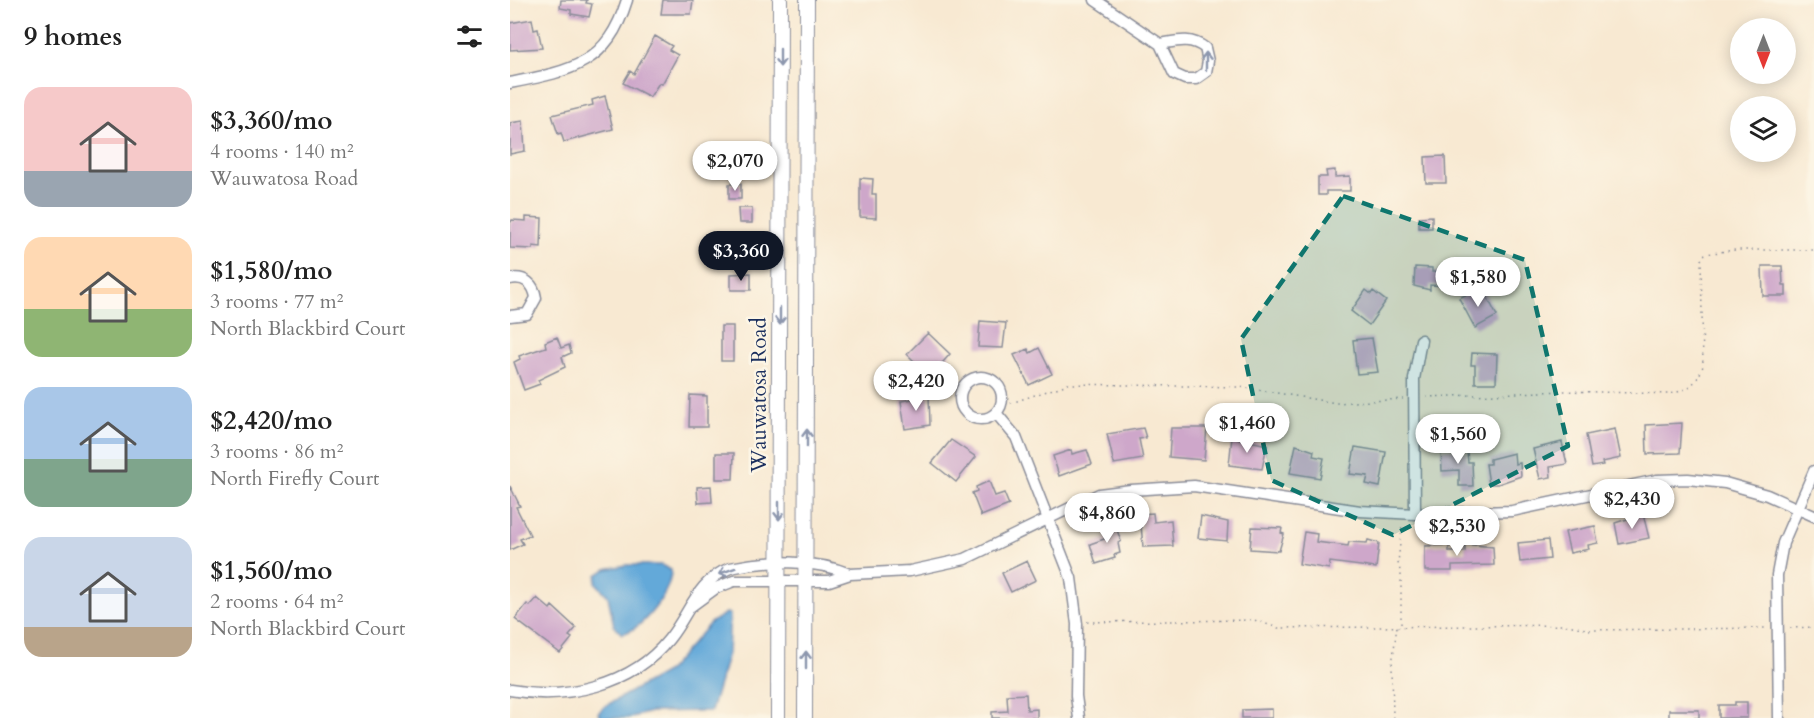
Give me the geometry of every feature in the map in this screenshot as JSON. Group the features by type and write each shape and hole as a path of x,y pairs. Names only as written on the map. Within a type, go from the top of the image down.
{"main road":[{"name":"Wauwatosa Road","path":"778,718 780,0"},
{"path":"805,718 807,0"}],"street":[{"path":"510,83 554,75 594,56 607,43 620,22 627,0"},
{"path":"1095,0 1160,44 1174,74 1185,79 1196,79 1206,72 1208,61 1205,48 1195,40 1184,39 1160,44"},
{"path":"510,279 521,278 528,281 536,298 527,314 510,316"},
{"path":"1415,514 1414,379 1421,340"},
{"path":"999,409 1016,437 1071,578 1077,622 1076,696 1079,718"},
{"path":"1779,718 1777,575 1783,543 1814,471"},
{"path":"690,607 716,588 734,581 829,581 850,574 910,571 965,558 1099,494 1194,486 1360,512 1415,514 1512,511 1657,480 1688,478 1725,483 1757,492 1814,516"},
{"path":"510,690 536,693 572,691 613,680 651,657 669,639 701,588 719,573 740,566 806,563 831,566 850,574"}],"path":[{"path":"999,409 1068,384 1239,387 1337,403 1563,391 1670,394 1685,390 1700,375 1703,366 1701,260 1705,254 1735,250 1814,250"},
{"path":"1401,625 1401,574 1398,563 1402,513"},
{"path":"1077,622 1254,620 1278,628 1398,625 1568,625 1590,630 1814,627"},
{"path":"1393,718 1392,665 1398,625"}],"highlighted area":[{"path":"1343,196 1525,260 1568,446 1393,535 1271,480 1241,339"}],"water":[{"path":"627,565 661,565 671,570 670,579 655,608 639,625 622,634 614,626 608,596 596,583 597,575 606,569"},
{"path":"726,613 730,614 728,653 711,711 651,712 627,718 601,718 598,713 605,706 668,671 710,623"}],"building":[{"path":"561,0 587,0 586,3 592,4 589,17 571,14 571,10 560,8"},
{"path":"663,0 693,0 691,14 661,14"},
{"path":"532,19 534,30 538,29 542,48 510,50 510,23"},
{"path":"655,36 672,46 669,50 678,55 662,84 659,83 650,97 623,83 630,71 634,74"},
{"path":"605,96 613,129 564,142 561,133 558,134 552,115 593,105 592,100"},
{"path":"523,121 525,151 510,154 510,123"},
{"path":"1445,156 1446,183 1426,183 1425,157"},
{"path":"1335,170 1335,177 1350,176 1350,191 1326,191 1326,195 1318,195 1318,177 1327,177 1326,171"},
{"path":"860,178 873,179 872,194 876,194 876,218 860,217"},
{"path":"729,184 741,184 741,199 729,199"},
{"path":"738,208 752,208 752,223 739,223"},
{"path":"1432,216 1432,228 1419,228 1419,217"},
{"path":"526,217 542,218 541,247 510,248 510,223 512,220 526,221"},
{"path":"1762,266 1782,266 1786,296 1763,296"},
{"path":"1415,267 1432,268 1432,272 1447,272 1446,286 1430,285 1430,290 1414,286"},
{"path":"751,273 751,290 731,290 731,274"},
{"path":"1366,290 1371,294 1373,291 1386,301 1369,325 1351,311"},
{"path":"1474,291 1476,296 1484,291 1497,316 1475,328 1459,298"},
{"path":"980,321 1006,323 1003,348 978,347"},
{"path":"721,326 733,326 733,361 721,361"},
{"path":"928,333 950,354 930,377 907,354"},
{"path":"557,337 561,348 569,345 571,353 562,357 565,367 538,380 540,384 524,390 514,362 520,359 519,356 546,347 545,342"},
{"path":"1372,338 1378,372 1357,374 1353,340"},
{"path":"1039,348 1052,374 1029,385 1014,355 1028,349 1030,353"},
{"path":"1472,353 1497,354 1496,383 1475,383 1475,365 1471,365"},
{"path":"690,395 707,396 707,427 689,427"},
{"path":"929,396 930,425 905,429 901,401"},
{"path":"1682,423 1680,453 1647,454 1646,425"},
{"path":"1143,428 1146,438 1139,439 1143,459 1114,464 1107,434"},
{"path":"1171,428 1207,428 1204,460 1169,457"},
{"path":"1615,429 1621,458 1602,462 1603,465 1592,467 1586,435"},
{"path":"1232,437 1267,445 1262,469 1229,465"},
{"path":"951,440 976,457 956,482 932,463"},
{"path":"1562,442 1567,464 1550,467 1551,477 1540,479 1533,449"},
{"path":"1296,445 1314,451 1313,456 1324,458 1320,478 1290,473"},
{"path":"1355,447 1386,452 1380,487 1366,484 1368,476 1350,474"},
{"path":"1460,448 1461,452 1467,452 1468,462 1472,462 1473,486 1459,486 1459,470 1442,471 1441,450"},
{"path":"1071,450 1072,454 1087,450 1092,464 1059,476 1053,456"},
{"path":"716,453 734,453 733,479 716,479"},
{"path":"1514,453 1515,464 1520,463 1521,476 1498,484 1489,484 1486,464 1490,464 1490,459"},
{"path":"989,481 995,496 1004,493 1009,505 981,516 972,493 977,491 976,487"},
{"path":"510,486 520,506 516,507 530,535 520,539 523,544 510,550"},
{"path":"711,486 712,502 698,503 697,487"},
{"path":"1153,513 1154,522 1171,520 1173,546 1143,547 1140,514"},
{"path":"1643,514 1649,538 1619,544 1615,523"},
{"path":"1201,516 1228,522 1227,541 1198,538"},
{"path":"1113,519 1121,541 1118,543 1120,553 1114,555 1115,558 1096,564 1090,544 1107,538 1100,524"},
{"path":"1595,526 1598,543 1588,545 1589,549 1570,553 1565,532"},
{"path":"1252,527 1282,528 1281,533 1284,534 1279,551 1250,549"},
{"path":"1304,532 1317,534 1316,542 1348,546 1349,542 1367,543 1368,540 1379,543 1376,568 1330,562 1329,569 1299,564"},
{"path":"1548,540 1550,559 1520,562 1518,543"},
{"path":"1465,544 1493,547 1494,565 1452,566 1452,571 1425,571 1425,546 1449,545 1449,552 1465,552"},
{"path":"1027,561 1036,580 1011,592 1002,573"},
{"path":"537,598 550,609 552,606 576,628 569,636 572,638 560,653 515,619 527,604 530,606"},
{"path":"1026,694 1027,710 1037,709 1037,718 992,718 992,712 1008,711 1007,695"},
{"path":"1735,702 1747,702 1747,718 1719,718 1719,705 1735,705"},
{"path":"1272,709 1272,718 1242,718 1242,710"},
{"path":"1669,710 1699,710 1699,718 1669,718"}]}
